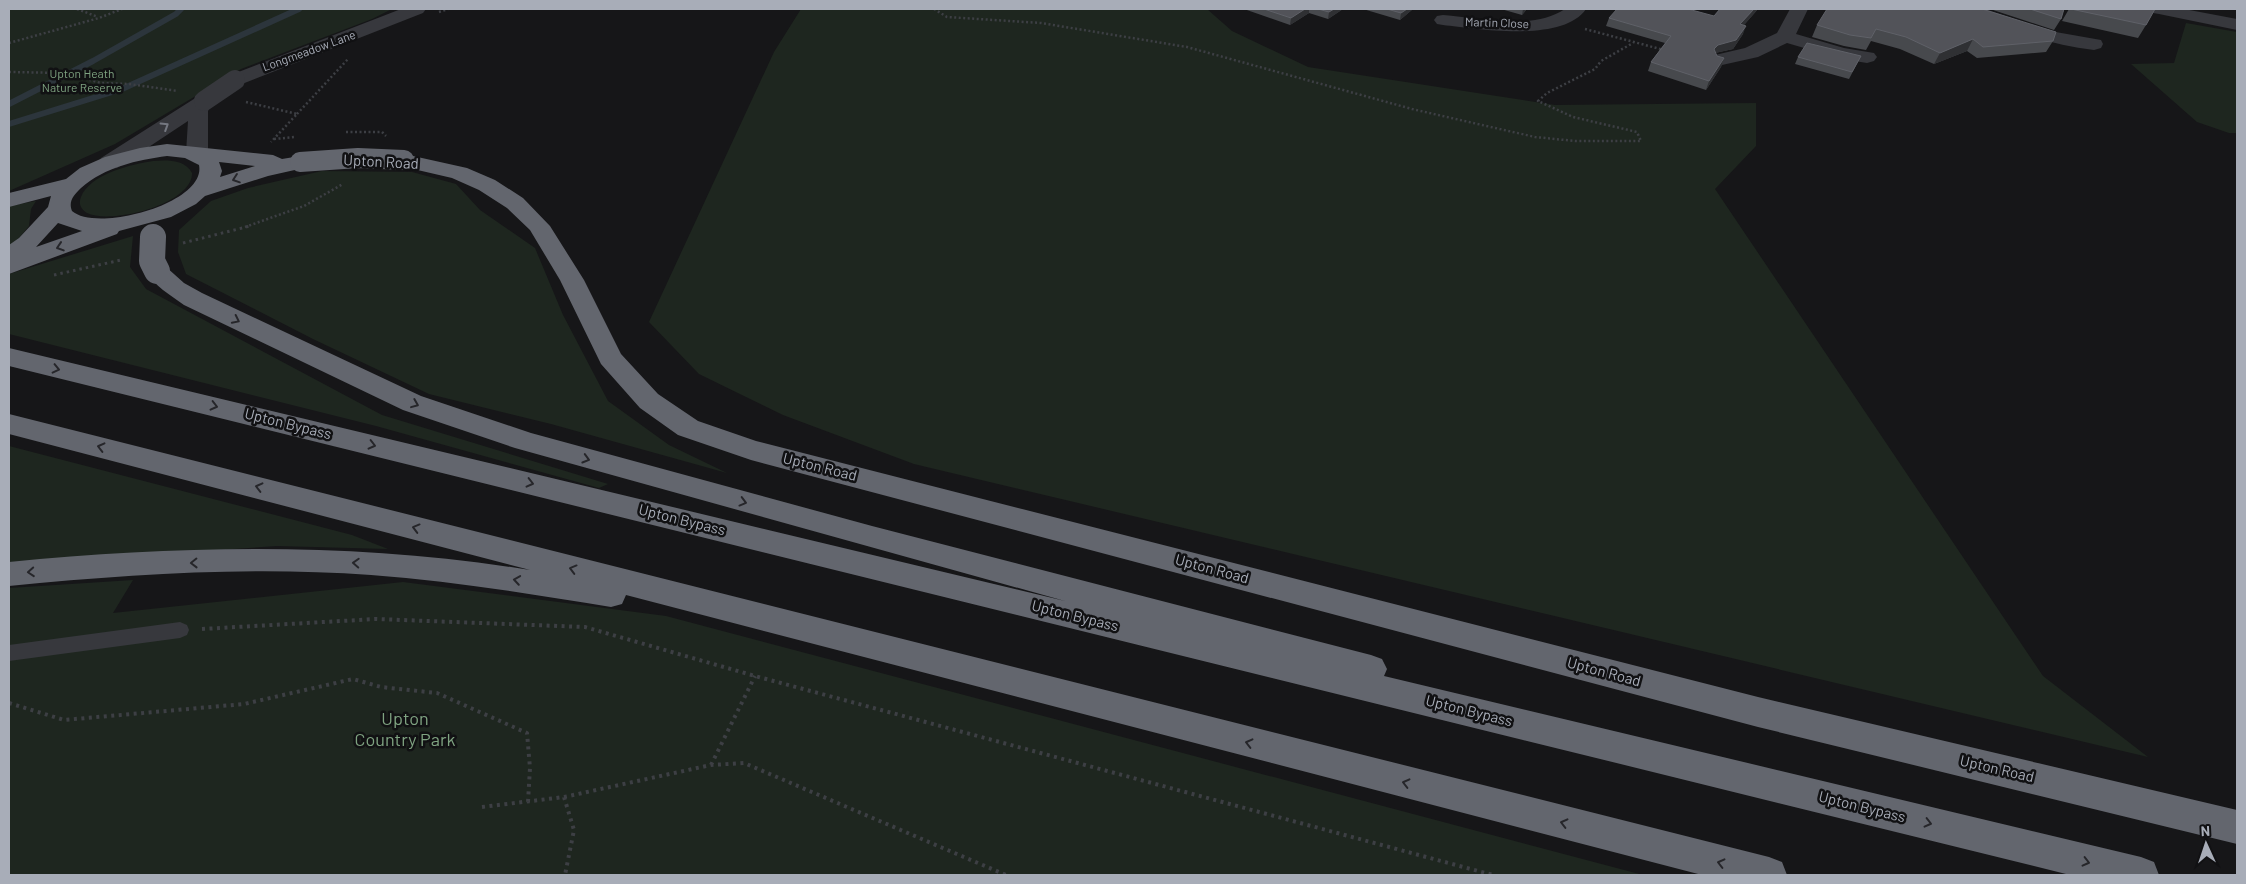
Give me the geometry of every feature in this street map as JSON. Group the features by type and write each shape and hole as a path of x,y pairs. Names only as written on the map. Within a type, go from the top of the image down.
{"highway":[{"name":"Upton Road","path":"72,184 95,169 109,163 129,156 158,151 183,150 300,162"},
{"path":"9,267 122,224 160,213 197,192 207,181 212,170 209,161 198,153"},
{"name":"Upton Road","path":"197,192 277,166 300,162 358,158 404,160 458,173 487,185 515,203 539,226 572,280 610,358 649,401 688,428 751,450 1758,712 2237,827"},
{"path":"9,200 72,184"},
{"path":"9,256 28,243 59,209 60,201 72,184"},
{"path":"59,209 65,218 78,224 98,226 122,224"},
{"path":"160,213 152,237 152,261 157,271 175,288 192,299 361,380 421,406 515,438 872,537 1295,648 1829,800"},
{"name":"Upton Bypass","path":"9,357 2141,875"},
{"path":"9,424 1769,875"},
{"path":"9,574 174,563 304,560 378,564 487,575 773,621"}],"street":[{"name":"Longmeadow Lane","path":"109,163 195,97 418,9"},
{"name":"Martin Close","path":"1443,20 1516,26 1548,24 1570,15 1577,9"},
{"path":"1722,59 1751,53 1785,37 1799,9"},
{"path":"1970,9 2016,28 2066,41 2094,44"},
{"path":"2159,9 2237,25"},
{"path":"1785,37 1842,53 1867,57"},
{"path":"195,97 198,111 198,153"}],"lane":[{"path":"9,653 180,630"}],"path":[{"path":"77,9 98,18"},
{"path":"9,43 98,18 122,9"},
{"path":"439,12 448,9"},
{"path":"934,9 947,17 1041,23 1188,47 1261,69 1327,84 1478,125 1535,137 1575,141 1641,141 1637,132 1586,122 1554,112 1538,101 1547,93 1595,69 1601,61 1633,43"},
{"path":"1559,19 1568,24 1668,51"},
{"path":"274,139 349,57"},
{"path":"9,72 73,74 102,82 140,85 195,97"},
{"path":"266,106 298,114"},
{"path":"183,243 289,213 340,188 346,182"},
{"path":"49,276 121,260"},
{"path":"180,630 376,619 585,627 755,676 1493,875"},
{"path":"711,765 755,676"},
{"path":"9,703 64,720 244,704 353,679 381,687 437,693 527,733 530,768 528,802"},
{"path":"482,807 564,797 711,765 744,763 1006,875"},
{"path":"564,797 574,830 565,875"}],"green space":[{"name":"Upton Heath Nature Reserve","path":"9,9 392,9 372,19 241,69 115,144 9,191"},
{"path":"801,9 1207,9 1232,31 1308,67 1555,105 1756,103 1756,146 1715,189 2043,676 2148,757 914,464 783,415 699,374 649,322 774,52"},
{"path":"2186,23 2237,32 2237,133 2229,133 2197,122 2131,64 2174,63"},
{"path":"153,161 175,161 185,165 192,173 189,184 179,194 166,202 131,214 98,216 87,213 82,208 80,204 81,197 86,189 102,176 123,168"},
{"path":"322,171 412,172 456,184 480,210 535,248 563,315 608,401 669,445 727,473 551,424 429,394 313,339 186,274 178,252 179,230 211,201 248,188"},
{"path":"36,201 31,209 29,226 9,250 9,206"},
{"path":"133,236 130,267 146,289 382,415 608,484 599,488 376,426 9,334 9,274"},
{"path":"9,446 352,535 388,549 277,546 9,564"},
{"name":"Upton Country Park","path":"133,580 113,613 403,582 666,616 1643,875 9,875 9,588"}],"building":[{"path":"1264,9 1305,9 1291,18"},
{"path":"1318,9 1334,9 1329,12"},
{"path":"1387,9 1407,9 1401,13"},
{"path":"1617,9 1688,9 1714,16 1720,9 1754,9 1740,24 1746,26 1736,40 1718,45 1714,49 1717,56 1724,58 1709,81 1651,62 1671,36 1609,18"},
{"path":"1827,9 1982,9 2056,32 2053,41 1983,47 1973,39 1940,53 1906,37 1876,29 1871,38 1850,35 1817,25"},
{"path":"2030,9 2064,9 2061,19"},
{"path":"2071,9 2155,9 2146,25"},
{"path":"1807,43 1861,56 1852,72 1798,57"}],"waterway":[{"path":"9,104 93,61 176,14 181,9"},
{"path":"9,124 122,89 299,9"}]}
